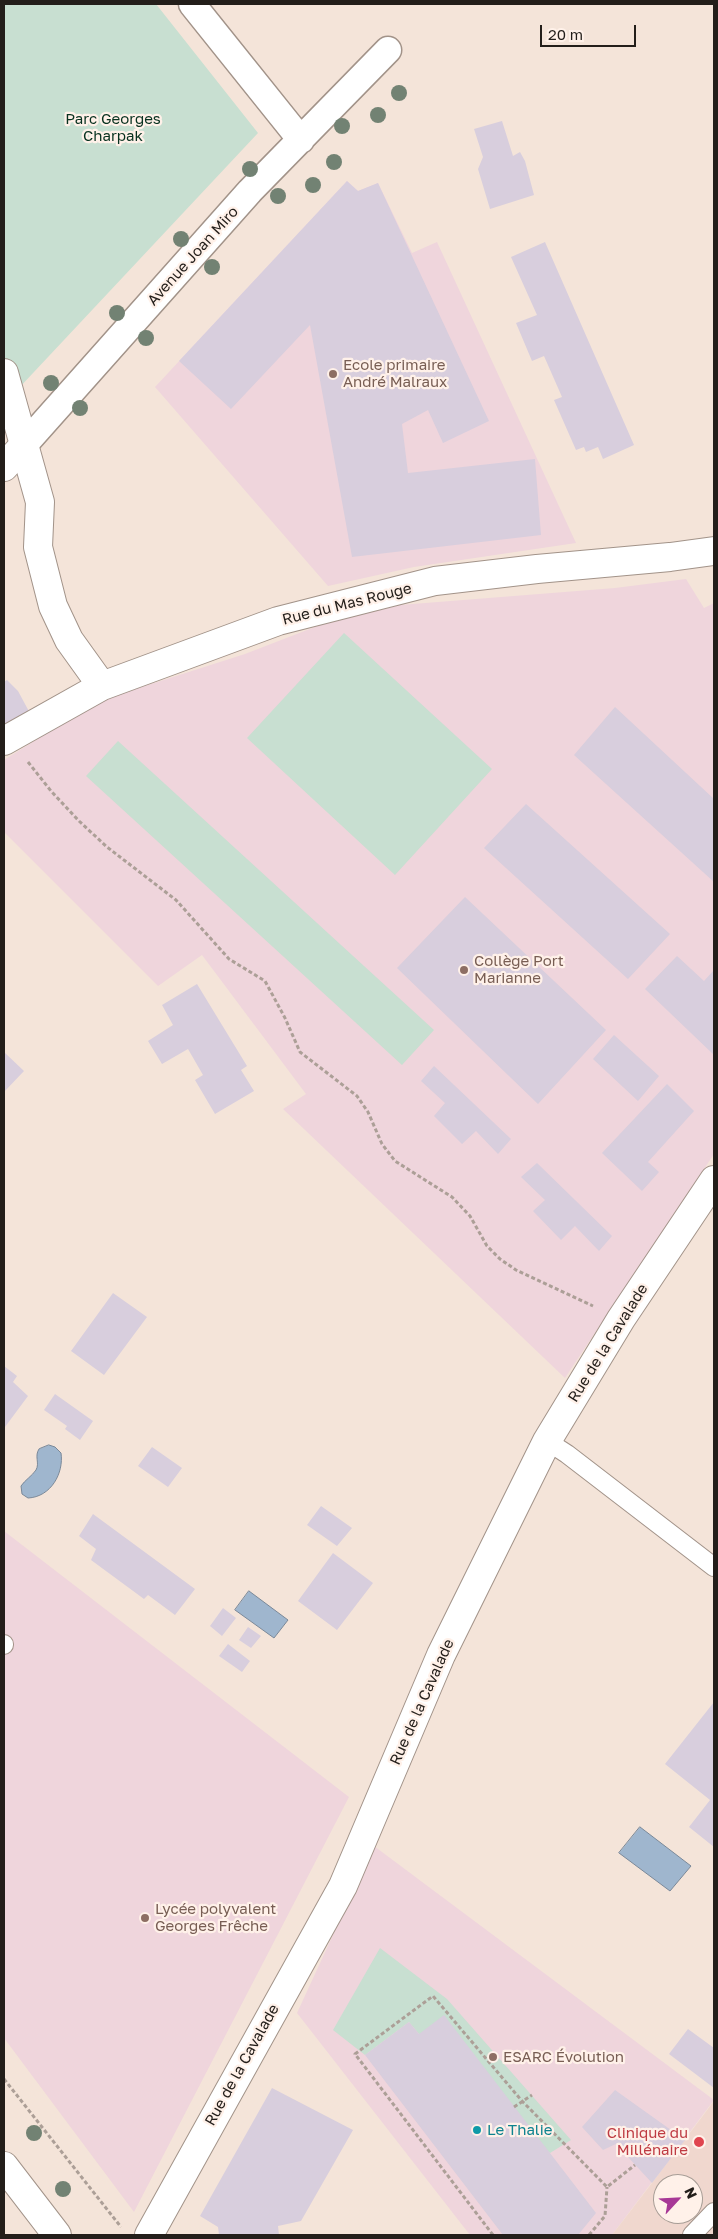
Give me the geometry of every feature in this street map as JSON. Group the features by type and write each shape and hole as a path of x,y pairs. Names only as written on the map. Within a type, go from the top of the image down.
{"street":[{"path":"192,4 301,140"},
{"name":"Avenue Joan Miro","path":"4,467 250,191 388,50"},
{"path":"4,373 40,502 38,547 53,606 69,640 102,686"},
{"name":"Rue du Mas Rouge","path":"14,736 102,686 278,621 435,582 537,569 670,557 714,551"},
{"name":"Rue de la Cavalade","path":"149,2235 343,1886 441,1655 547,1442 620,1319 714,1180"},
{"path":"4,2166 57,2235"}],"lane":[{"path":"547,1442 567,1454 714,1568"},
{"path":"692,2235 714,2212"}],"path":[{"path":"14,736 21,744 23,756 51,791 79,821 114,852 176,900 229,959 265,981 282,1011 300,1052 357,1096 368,1112 388,1154 400,1164 452,1197 470,1216 487,1246 516,1270 620,1319"},
{"path":"494,2235 355,2054 433,1996 522,2101 607,2187"},
{"path":"4,2079 122,2228"},
{"path":"514,2107 532,2095"},
{"path":"589,2235 605,2216 607,2187 635,2165"}],"shaded area":[{"name":"Ecole primaire André Malraux","path":"347,181 358,191 378,183 412,253 437,242 576,543 414,567 328,586 155,387"},
{"name":"Collège Port Marianne","path":"686,579 704,608 714,603 714,1154 565,1378 283,1109 306,1094 202,955 158,986 4,832 4,760 98,701 245,654 320,625 400,605 615,588"},
{"name":"Lycée polyvalent Georges Frêche","path":"4,1531 349,1797 134,2212 4,2038"},
{"name":"ESARC Évolution","path":"374,1846 714,2100 658,2174 653,2174 653,2181 612,2235 470,2235 297,2013"},
{"name":"Clinique du Millénaire","path":"714,2101 714,2235 612,2235 653,2181 653,2224 703,2224 703,2174 658,2174"}],"green space":[{"name":"Parc Georges Charpak","path":"4,4 156,4 258,133 4,404"},
{"path":"344,633 492,769 395,875 247,738"},
{"path":"118,741 434,1030 402,1065 86,776"},
{"path":"380,1948 447,1999 571,2140 550,2153 419,2034 409,2022 365,2055 333,2030"}],"water":[{"path":"49,1445 55,1447 61,1453 58,1476 49,1489 36,1497 28,1498 22,1494 21,1486 36,1470 39,1449"},
{"path":"249,1591 288,1620 274,1638 235,1610"},
{"path":"640,1827 691,1866 670,1891 619,1853"}],"building":[{"path":"502,121 513,156 520,152 525,161 534,195 490,209 478,169 483,157 474,129"},
{"name":"Ecole primaire André Malraux","path":"347,181 358,191 378,183 489,421 443,443 428,410 402,424 408,473 535,459 541,535 352,557 310,325 231,409 179,361"},
{"path":"545,242 634,445 603,459 598,447 586,452 584,447 576,450 554,400 562,397 544,356 532,361 516,323 537,315 511,257"},
{"path":"7,680 18,691 32,717 4,734 4,682"},
{"path":"615,707 714,799 714,882 574,755"},
{"path":"526,804 670,934 628,979 484,848"},
{"path":"465,897 606,1030 538,1104 397,968"},
{"path":"677,956 704,981 714,970 714,1055 645,989"},
{"path":"197,984 247,1066 241,1070 254,1091 215,1114 195,1080 203,1075 188,1049 162,1064 148,1041 173,1025 162,1005"},
{"path":"614,1035 659,1076 638,1101 593,1059"},
{"path":"4,1052 24,1071 4,1092"},
{"path":"434,1066 511,1139 498,1154 476,1131 462,1144 434,1116 445,1103 421,1081"},
{"path":"667,1084 694,1111 648,1162 659,1172 642,1191 602,1153"},
{"path":"537,1163 612,1236 599,1251 575,1226 561,1240 533,1211 545,1200 521,1177"},
{"path":"113,1293 147,1317 104,1375 71,1351"},
{"path":"4,1366 17,1376 13,1382 28,1396 5,1427"},
{"path":"55,1394 93,1421 80,1440 65,1429 67,1426 44,1410"},
{"path":"152,1447 182,1468 168,1487 138,1466"},
{"path":"321,1506 352,1528 337,1546 307,1525"},
{"path":"93,1514 195,1589 175,1615 148,1595 144,1599 91,1560 96,1549 79,1536"},
{"path":"333,1553 373,1583 337,1630 298,1601"},
{"path":"223,1608 236,1618 222,1636 210,1626"},
{"path":"248,1627 261,1636 251,1648 239,1640"},
{"path":"228,1644 250,1661 242,1672 219,1656"},
{"path":"714,1702 714,1847 689,1827 710,1800 665,1764"},
{"name":"Le Thalie","path":"444,2015 596,2213 578,2235 503,2235 365,2055 409,2022 419,2034"},
{"path":"688,2029 714,2048 714,2088 669,2054"},
{"path":"272,2088 353,2130 301,2221 278,2226 279,2235 219,2235 218,2227 200,2216"},
{"path":"615,2090 685,2140 659,2174 653,2174 652,2183 616,2144 603,2150 582,2127"}],"place":[{"name":"Ecole primaire André Malraux","path":"333,374"},
{"name":"Collège Port Marianne","path":"464,970"},
{"name":"Lycée polyvalent Georges Frêche","path":"145,1918"},
{"name":"ESARC Évolution","path":"493,2057"},
{"name":"Le Thalie","path":"477,2130"},
{"name":"Clinique du Millénaire","path":"699,2142"}]}
